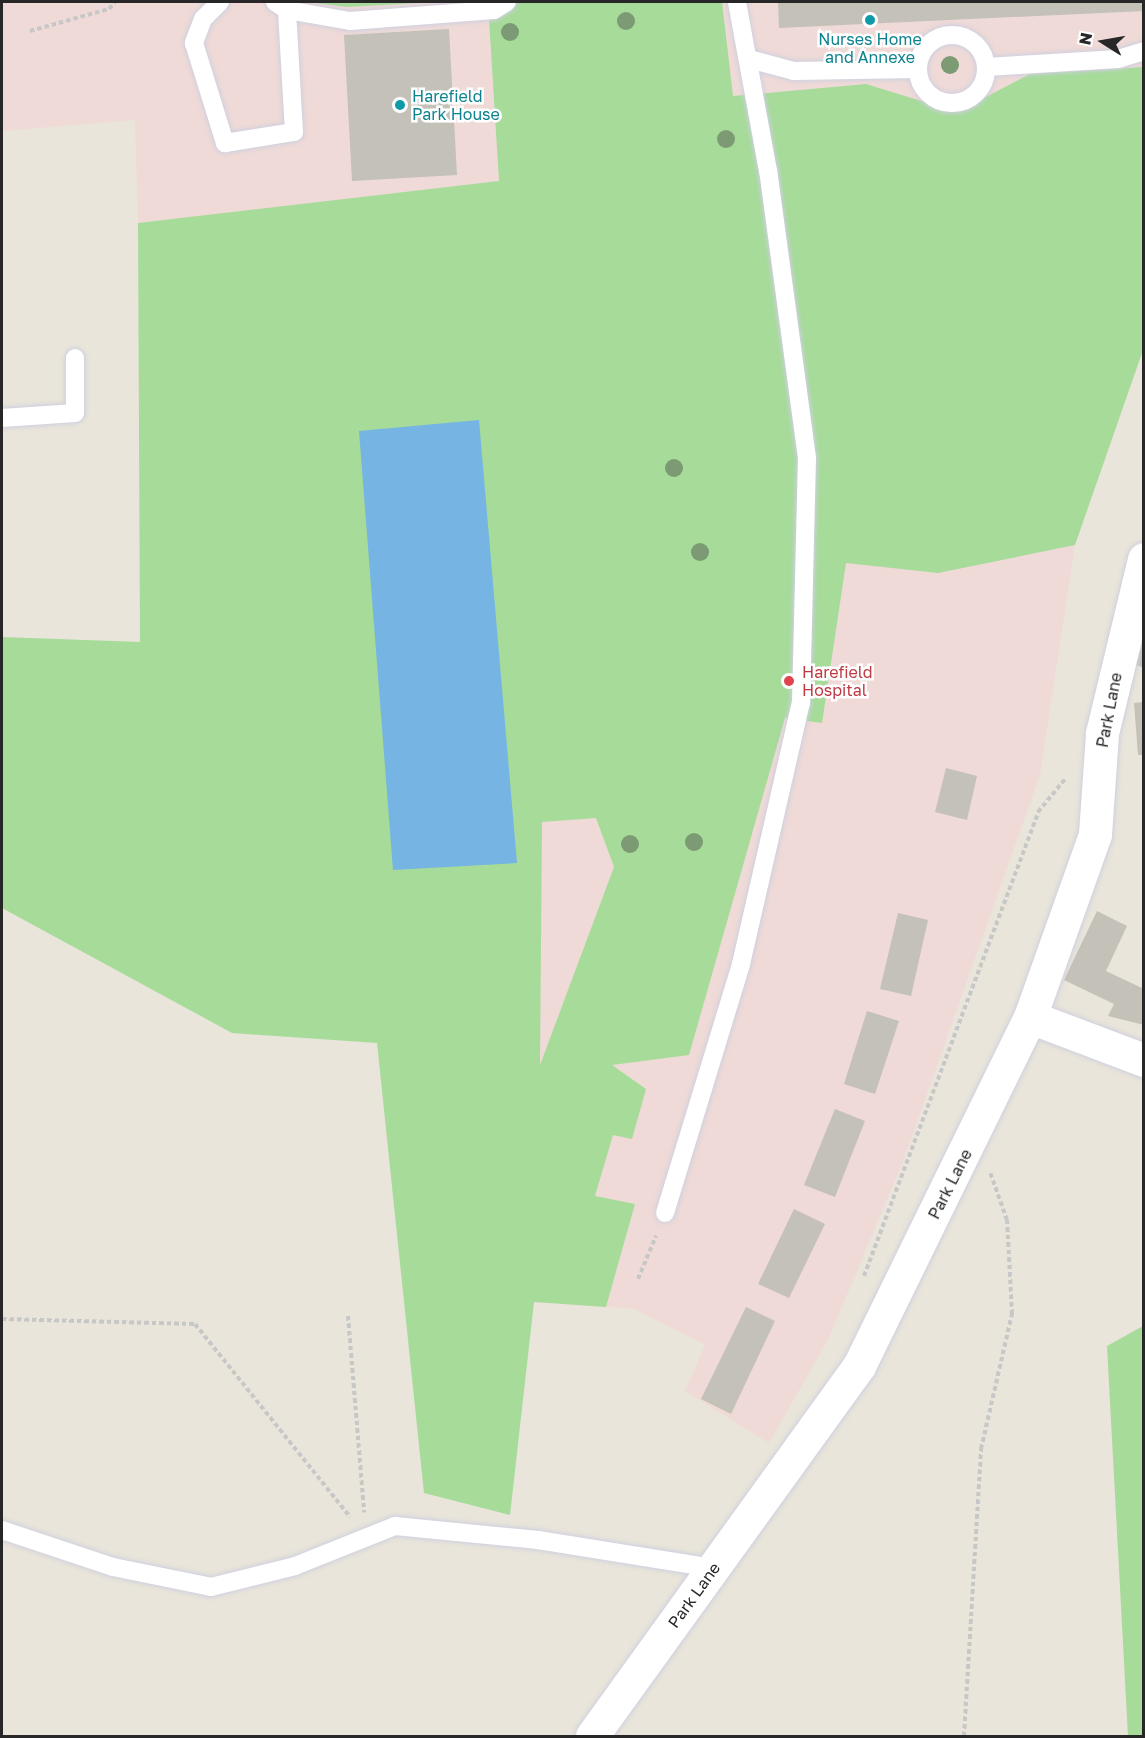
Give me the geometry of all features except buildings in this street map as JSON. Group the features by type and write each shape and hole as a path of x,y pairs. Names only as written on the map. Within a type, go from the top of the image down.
{"street":[{"name":"Park Lane","path":"592,1737 859,1366 967,1151 1030,1017 1095,834 1102,733 1143,559"},
{"path":"1030,1017 1143,1060"}],"lane":[{"path":"220,2 203,19 194,43 225,143 294,132 281,6 350,21 494,10 507,2"},
{"path":"665,1213 741,964 801,703 807,458 749,59 737,2"},
{"path":"951,34 972,41 986,67 978,91 948,103 928,93 918,69 930,42 951,34"},
{"path":"986,67 1118,59 1143,51"},
{"path":"749,59 794,72 918,69"},
{"path":"2,418 75,413 75,358"},
{"path":"2,1530 113,1567 211,1587 296,1566 395,1526 538,1540 713,1568"}],"path":[{"path":"30,31 109,9 115,2"},
{"path":"861,1286 1038,812 1102,733"},
{"path":"964,1737 981,1449 1012,1314 1001,1198 995,1176 967,1151"},
{"path":"638,1279 665,1213"},
{"path":"348,1316 366,1537"},
{"path":"2,1319 195,1324 366,1537"}],"shaded area":[{"name":"Harefield Hospital","path":"2,2 1143,2 1143,350 1075,545 1040,775 904,1159 828,1340 769,1443 685,1391 705,1345 635,1309 534,1301 510,587 667,133 477,187 138,223 135,120 2,131"}],"green space":[{"path":"307,2 438,2 347,7"},
{"path":"488,2 722,2 733,96 866,84 957,112 1030,74 1143,67 1143,350 1075,545 938,573 846,563 822,723 785,718 689,1055 612,1065 646,1089 632,1139 613,1135 595,1196 635,1204 606,1307 534,1302 510,1515 424,1493 377,1043 232,1033 2,908 2,637 140,642 138,223 499,181","holes":["596,818 614,867 540,1065 542,822"]},
{"path":"1143,1326 1144,1736 1128,1736 1107,1346"}],"water":[{"path":"479,420 517,863 393,870 359,431"}],"place":[{"name":"Nurses Home and Annexe","path":"870,20"},
{"name":"Harefield Park House","path":"400,105"},
{"name":"Harefield Hospital","path":"789,681"}]}
